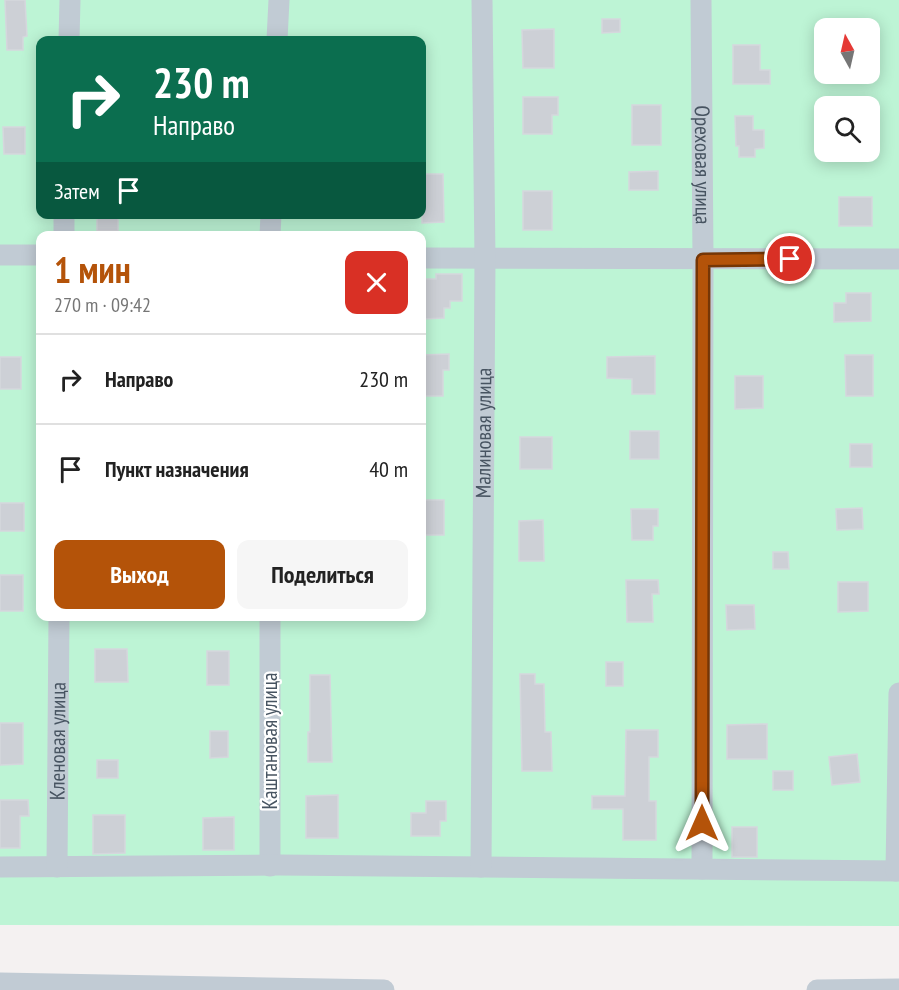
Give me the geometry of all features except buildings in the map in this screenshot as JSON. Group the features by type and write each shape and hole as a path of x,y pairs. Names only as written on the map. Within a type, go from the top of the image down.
{"street":[{"path":"69,36 70,0"},
{"path":"277,36 279,0"},
{"name":"Малиновая улица","path":"481,867 485,259 482,0"},
{"name":"Ореховая улица","path":"701,0 702,870"},
{"path":"0,255 36,255"},
{"path":"426,258 899,259"},
{"name":"Кленовая улица","path":"57,867 59,621"},
{"name":"Каштановая улица","path":"270,621 270,866"},
{"path":"0,867 270,866 898,871 899,693"},
{"path":"0,983 384,990"},
{"path":"817,990 899,990"}],"green space":[{"path":"0,0 899,0 899,864 0,861"},
{"path":"0,870 899,873 899,926 0,925"}],"route":[{"path":"702,823 703,260 790,259"}]}
